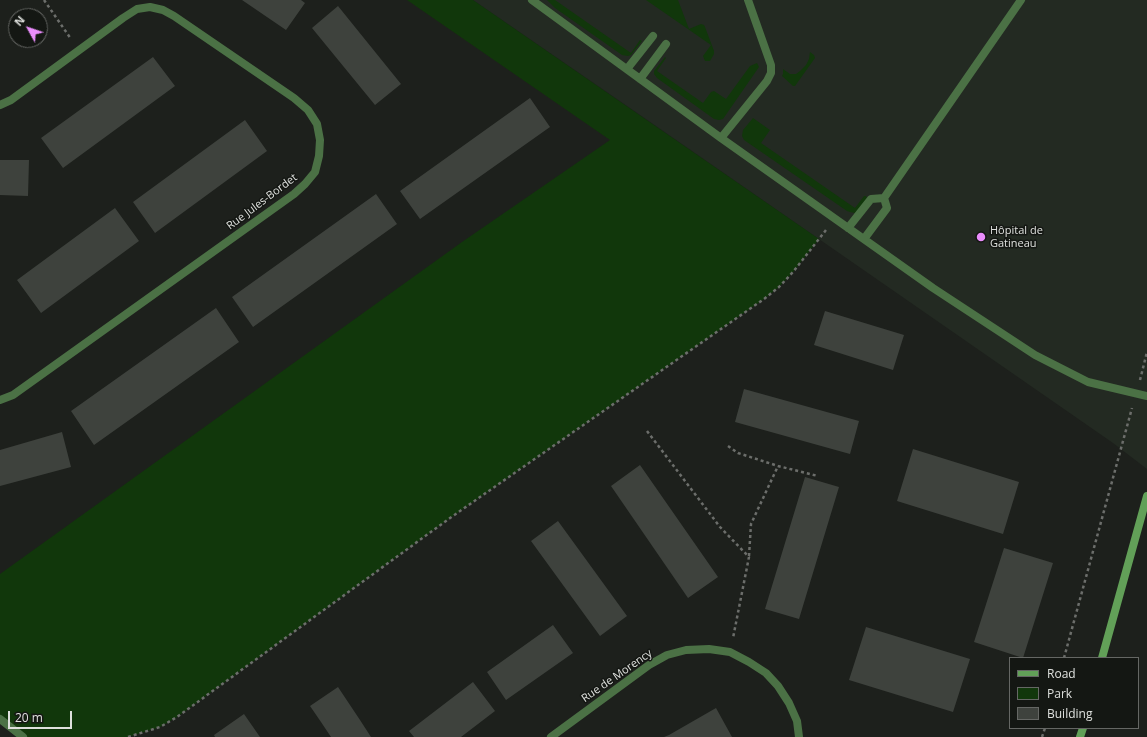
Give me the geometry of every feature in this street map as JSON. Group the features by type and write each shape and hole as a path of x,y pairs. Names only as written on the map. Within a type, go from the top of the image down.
{"main road":[{"path":"1102,657 1147,496"}],"street":[{"path":"532,0 721,138 848,228 933,288 1034,355 1088,382 1147,396"},
{"path":"721,138 767,81 771,73 771,65 748,0"},
{"path":"884,198 1021,0"},
{"name":"Rue Jules-Bordet","path":"0,105 11,100 137,9 150,7 163,10 174,16 294,98 308,110 317,124 320,140 319,156 315,172 294,194 13,394 0,400"},
{"path":"627,69 653,36"},
{"path":"640,79 666,44"},
{"path":"848,228 871,199 884,198"},
{"path":"864,239 887,208 884,198"},
{"name":"Rue de Morency","path":"551,737 648,665 667,655 686,650 709,648 730,652 766,673 778,686 789,703 797,721 799,737"},
{"path":"0,719 23,737"}],"path":[{"path":"44,0 79,50"},
{"path":"128,737 160,727 177,717 450,518 764,299 779,287 793,272 835,218"},
{"path":"1064,657 1147,352"},
{"path":"647,431 720,526 749,557"},
{"path":"728,446 738,453 778,466 818,476"},
{"path":"730,652 749,557 751,524 778,466"}],"shaded area":[{"name":"Hôpital de Gatineau","path":"473,0 1147,0 1147,469 1113,443"}],"green space":[{"path":"407,0 473,0 819,239 793,272 779,287 764,299 450,518 177,717 160,727 128,737 23,737 0,719 0,574 462,242 610,140"},
{"path":"547,0 555,0 631,53 640,40 642,41 631,55 622,55 555,8"},
{"path":"646,0 678,0 689,29 701,24 704,25 714,51 710,61 705,61 703,56 711,45"},
{"path":"810,52 815,58 795,86 793,86 782,76 783,69 790,74 796,74 806,65"},
{"path":"665,57 666,58 657,71 703,103 711,92 714,91 726,99 750,66 757,63 759,67 723,119 719,120 714,119 657,78 654,71"},
{"path":"753,118 770,130 761,143 855,208 864,196 866,196 867,198 858,210 855,213 847,211 744,140 742,136 743,130"}],"building":[{"path":"242,0 301,0 305,3 286,30"},
{"path":"338,6 401,84 375,105 312,28"},
{"path":"153,57 175,86 63,168 41,138"},
{"path":"530,98 550,127 420,219 400,191"},
{"path":"245,120 267,151 155,233 133,202"},
{"path":"0,160 29,160 28,196 0,195"},
{"path":"376,194 397,224 253,327 232,297"},
{"path":"115,208 139,241 41,313 17,280"},
{"path":"216,308 239,342 94,445 71,411"},
{"path":"825,311 904,335 893,370 814,345"},
{"path":"744,389 859,421 850,454 735,422"},
{"path":"62,432 71,467 0,486 0,450"},
{"path":"913,449 1019,482 1003,534 897,501"},
{"path":"640,465 718,577 688,598 611,486"},
{"path":"805,477 839,487 799,619 765,609"},
{"path":"558,521 627,616 600,636 531,541"},
{"path":"1004,548 1053,563 1023,657 974,642"},
{"path":"553,625 573,653 506,700 487,672"},
{"path":"866,627 970,659 953,712 849,680"},
{"path":"473,682 495,711 461,737 414,737 409,731"},
{"path":"338,687 371,737 331,737 310,706"},
{"path":"716,708 732,737 664,737 669,735"},
{"path":"244,714 260,737 215,737 214,735"}],"place":[{"name":"Hôpital de Gatineau","path":"981,237"}]}
